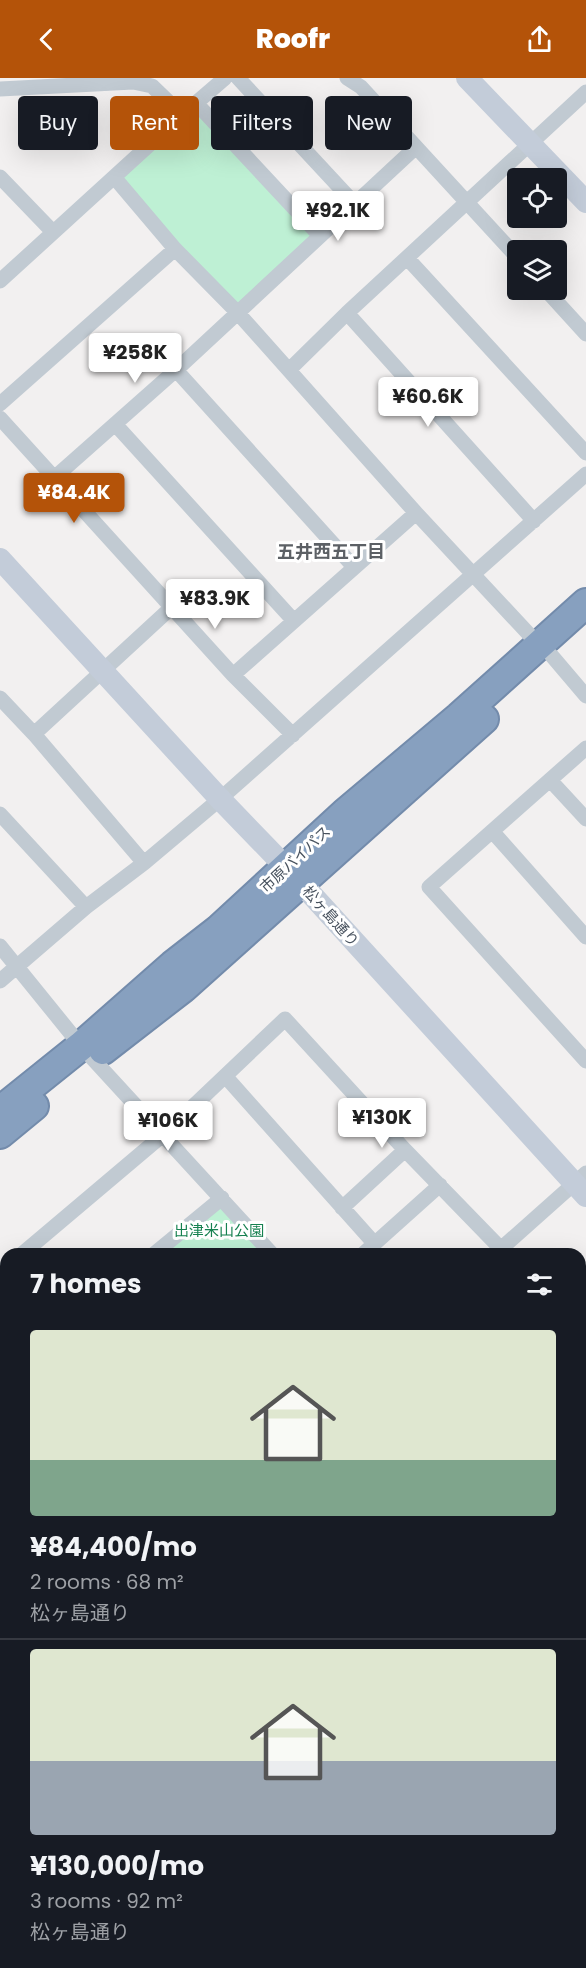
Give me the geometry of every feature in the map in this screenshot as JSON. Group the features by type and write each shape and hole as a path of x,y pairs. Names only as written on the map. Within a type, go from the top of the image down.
{"highway":[{"name":"市原バイパス","path":"545,651 586,603"},
{"name":"市原バイパス","path":"0,1134 87,1052 173,965 294,876 345,813 459,717 545,651 586,627"},
{"name":"市原バイパス","path":"0,1111 87,1052"}],"street":[{"path":"199,100 225,78"},
{"path":"238,78 355,204"},
{"path":"347,78 361,87 507,246"},
{"path":"467,78 586,202"},
{"path":"0,89 58,83 133,82 152,86 163,96"},
{"path":"289,370 347,313 586,93"},
{"path":"199,106 320,236"},
{"path":"54,478 176,370 416,147"},
{"path":"0,281 143,150"},
{"path":"0,177 53,232"},
{"path":"114,177 176,249 237,312 416,513 586,696"},
{"path":"0,404 176,249"},
{"path":"407,258 586,453"},
{"path":"555,300 586,334"},
{"path":"347,313 534,520"},
{"path":"176,370 354,567"},
{"path":"0,418 233,675 292,735"},
{"path":"115,424 294,621"},
{"path":"0,981 86,907 144,863 220,799 586,474"},
{"path":"233,675 416,513"},
{"name":"松ヶ島通り","path":"0,559 220,799 582,1184"},
{"path":"34,734 172,607"},
{"path":"0,698 34,734 144,863"},
{"path":"584,1056 429,887 586,748"},
{"path":"550,780 586,819"},
{"path":"0,814 86,907"},
{"path":"492,831 586,937"},
{"path":"0,946 87,1052 267,1248"},
{"path":"35,1248 164,1134 285,1019 497,1248"},
{"path":"226,1077 342,1208 367,1248"},
{"path":"342,1208 405,1150"},
{"path":"506,1248 582,1184"},
{"path":"369,1248 440,1185"},
{"path":"163,1248 222,1198"}],"green space":[{"path":"199,106 211,119 211,150 240,150 320,236 237,312 114,177 144,150 199,150"},
{"name":"出津米山公園","path":"222,1198 268,1248 166,1248"}],"district":[{"name":"五井西五丁目","path":"331,551"}]}
